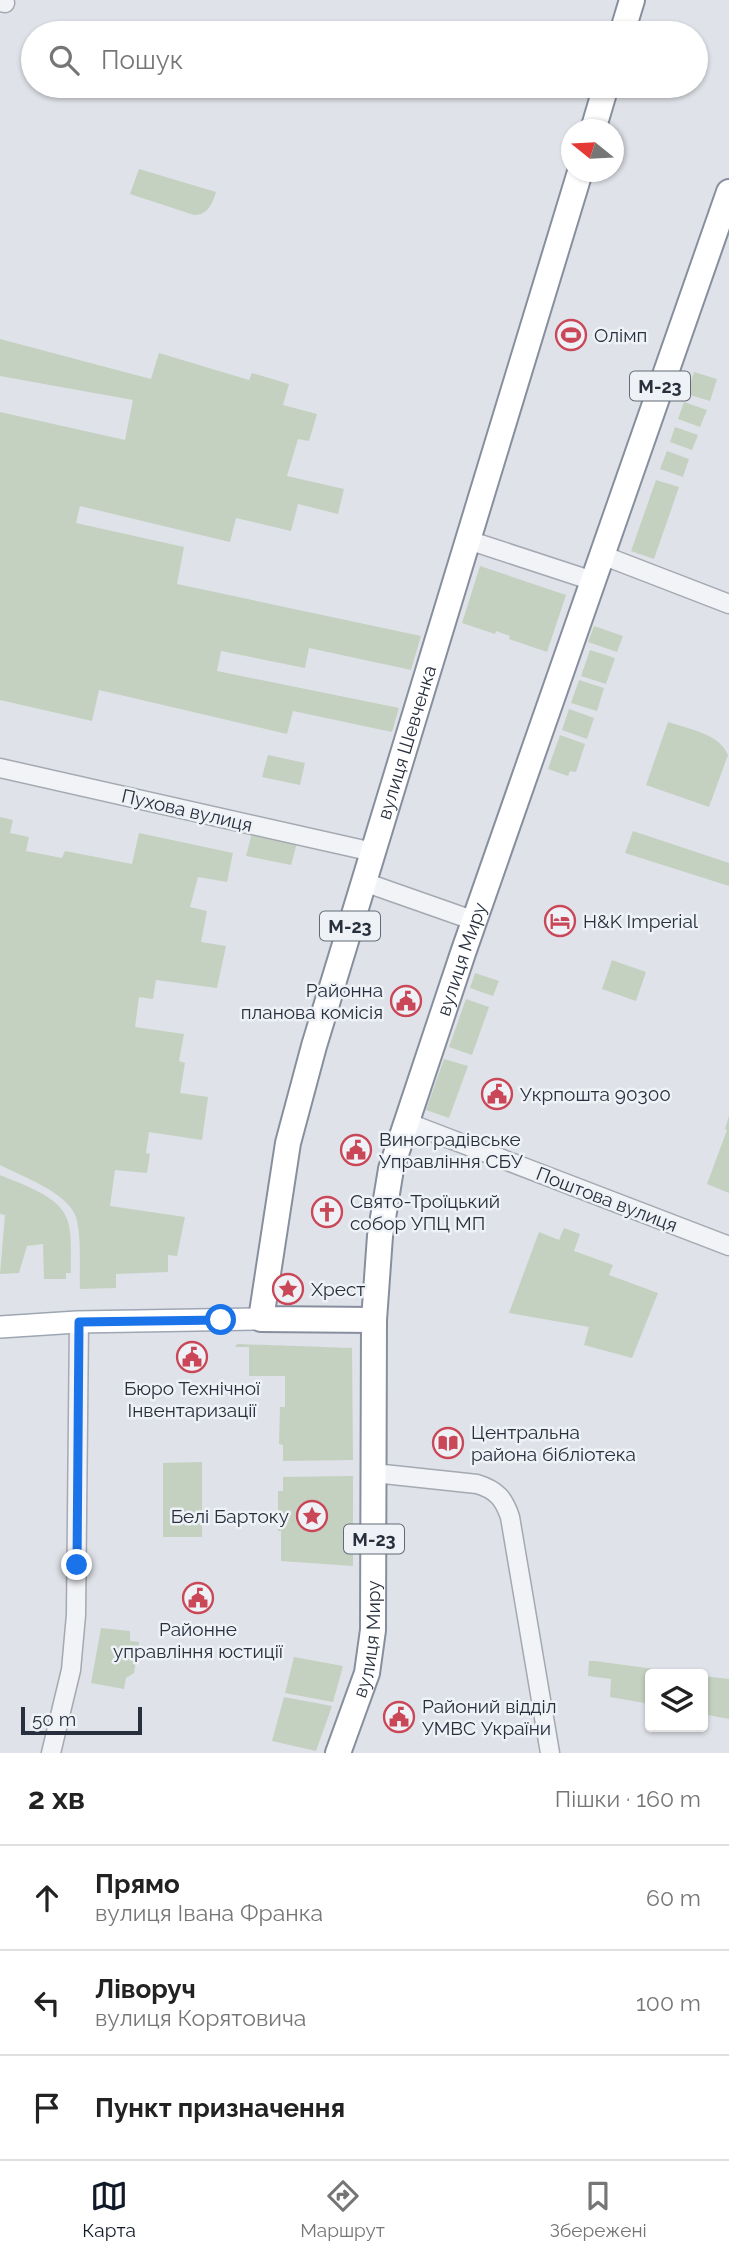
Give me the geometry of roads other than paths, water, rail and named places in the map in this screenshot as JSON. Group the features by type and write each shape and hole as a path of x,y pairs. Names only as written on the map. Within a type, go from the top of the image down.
{"highway":[{"path":"626,21 632,0"},
{"path":"596,119 602,98"},
{"name":"вулиця Шевченка","path":"261,1319 293,1120 577,182"},
{"name":"вулиця Миру","path":"338,1753 358,1703 370,1657 374,1602 374,1320 383,1211 391,1169 729,192"},
{"path":"261,1319 374,1320"}],"main road":[{"path":"0,1326 261,1319"}],"street":[{"path":"468,540 593,581"},
{"path":"602,555 729,604"},
{"name":"Пухова вулиця","path":"0,768 373,852"},
{"path":"364,882 475,920"},
{"name":"Поштова вулиця","path":"406,1122 729,1246"},
{"path":"51,1753 71,1670 76,1615 79,1322"},
{"path":"374,1473 477,1484 489,1487 505,1502 510,1517 550,1753"}],"place":[{"name":"Олімп","path":"571,335"},
{"name":"H&K Imperial","path":"560,921"},
{"name":"Районна планова комісія","path":"406,1001"},
{"name":"Укрпошта 90300","path":"497,1094"},
{"name":"Виноградівське Управління СБУ","path":"356,1150"},
{"name":"Свято-Троїцький собор УПЦ МП","path":"327,1212"},
{"name":"Хрест","path":"288,1289"},
{"name":"Бюро Технічної Інвентаризації","path":"192,1357"},
{"name":"Центральна района бібліотека","path":"448,1443"},
{"name":"Белі Бартоку","path":"312,1516"},
{"name":"Районне управління юстиції","path":"198,1598"},
{"name":"Районий відділ УМВС України","path":"399,1717"}]}
